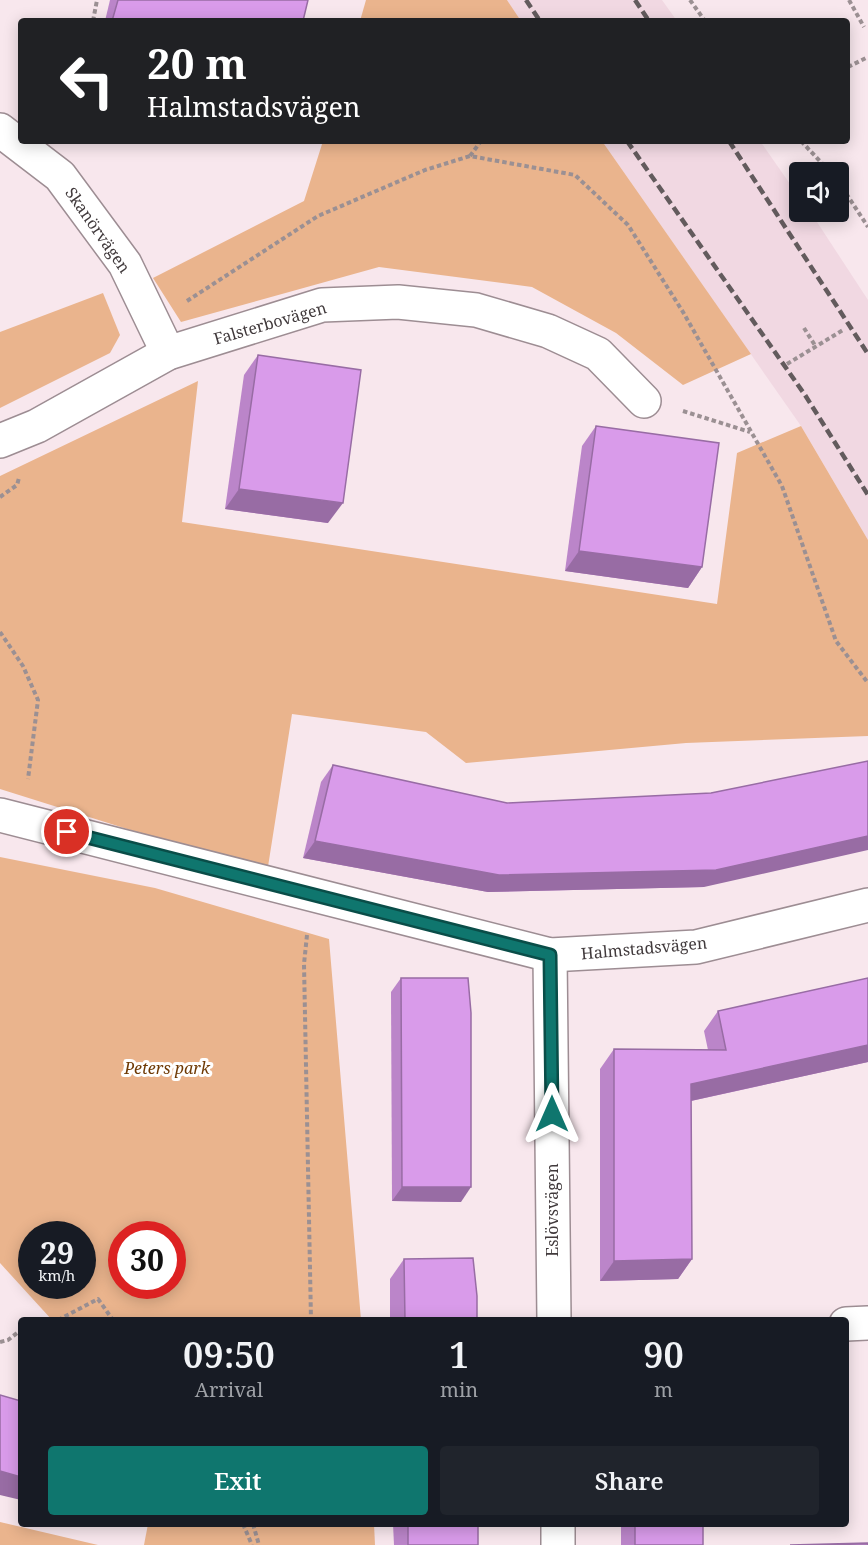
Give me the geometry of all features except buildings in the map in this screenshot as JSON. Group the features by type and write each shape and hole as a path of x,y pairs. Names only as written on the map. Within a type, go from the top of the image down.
{"street":[{"name":"Skanörvägen","path":"0,130 18,144"},
{"name":"Skanörvägen","path":"18,144 60,176 124,264 168,353"},
{"name":"Falsterbovägen","path":"0,441 37,426 168,353 322,305 398,302 476,310 548,331 598,354 644,401"},
{"name":"Halmstadsvägen","path":"0,815 550,955 696,947 868,904"},
{"name":"Eslövsvägen","path":"550,955 554,1317"},
{"path":"849,1324 868,1323"},
{"path":"558,1527 558,1545"}],"path":[{"path":"94,18 97,0"},
{"path":"690,0 703,18"},
{"path":"849,0 864,27"},
{"path":"850,66 868,57"},
{"path":"470,156 479,144"},
{"path":"804,144 821,162"},
{"path":"154,324 318,216 425,170 470,156 575,175 627,225 683,312 782,486 836,641 868,683"},
{"path":"849,198 868,227"},
{"path":"804,328 816,347"},
{"path":"787,364 843,330"},
{"path":"644,401 750,432"},
{"path":"0,632 23,666 38,700 27,789"},
{"path":"311,895 303,964 311,1317"},
{"path":"64,1317 98,1299 111,1317"},
{"path":"0,1342 9,1340 18,1332"},
{"path":"244,1527 252,1545"},
{"path":"254,1527 259,1545"}],"shaded area":[{"path":"507,0 662,0 675,18 519,18"},
{"path":"604,144 762,144 789,183 789,222 817,222 868,300 868,540 801,426"}],"green space":[{"path":"366,0 507,0 519,18 361,18"},
{"path":"322,144 604,144 751,354 683,385 616,333 532,287 379,267 181,322 153,278 304,201"},
{"path":"103,293 120,335 110,353 0,408 0,332"},
{"path":"198,381 182,522 717,604 737,453 801,426 868,540 868,736 686,743 466,763 426,732 292,714 267,873 0,789 0,476"},
{"name":"Peters park","path":"0,857 155,888 329,939 361,1317 49,1317 33,1299 96,1299 96,1221 18,1221 18,1283 0,1263"},
{"path":"0,1522 98,1545 0,1545"},
{"path":"147,1527 374,1527 375,1545 144,1545"}],"railway":[{"path":"526,0 538,18"},
{"path":"635,0 647,18"},
{"path":"629,144 805,395 868,495"},
{"path":"731,144 868,354"}],"route":[{"path":"67,832 550,955 552,1114"}]}
